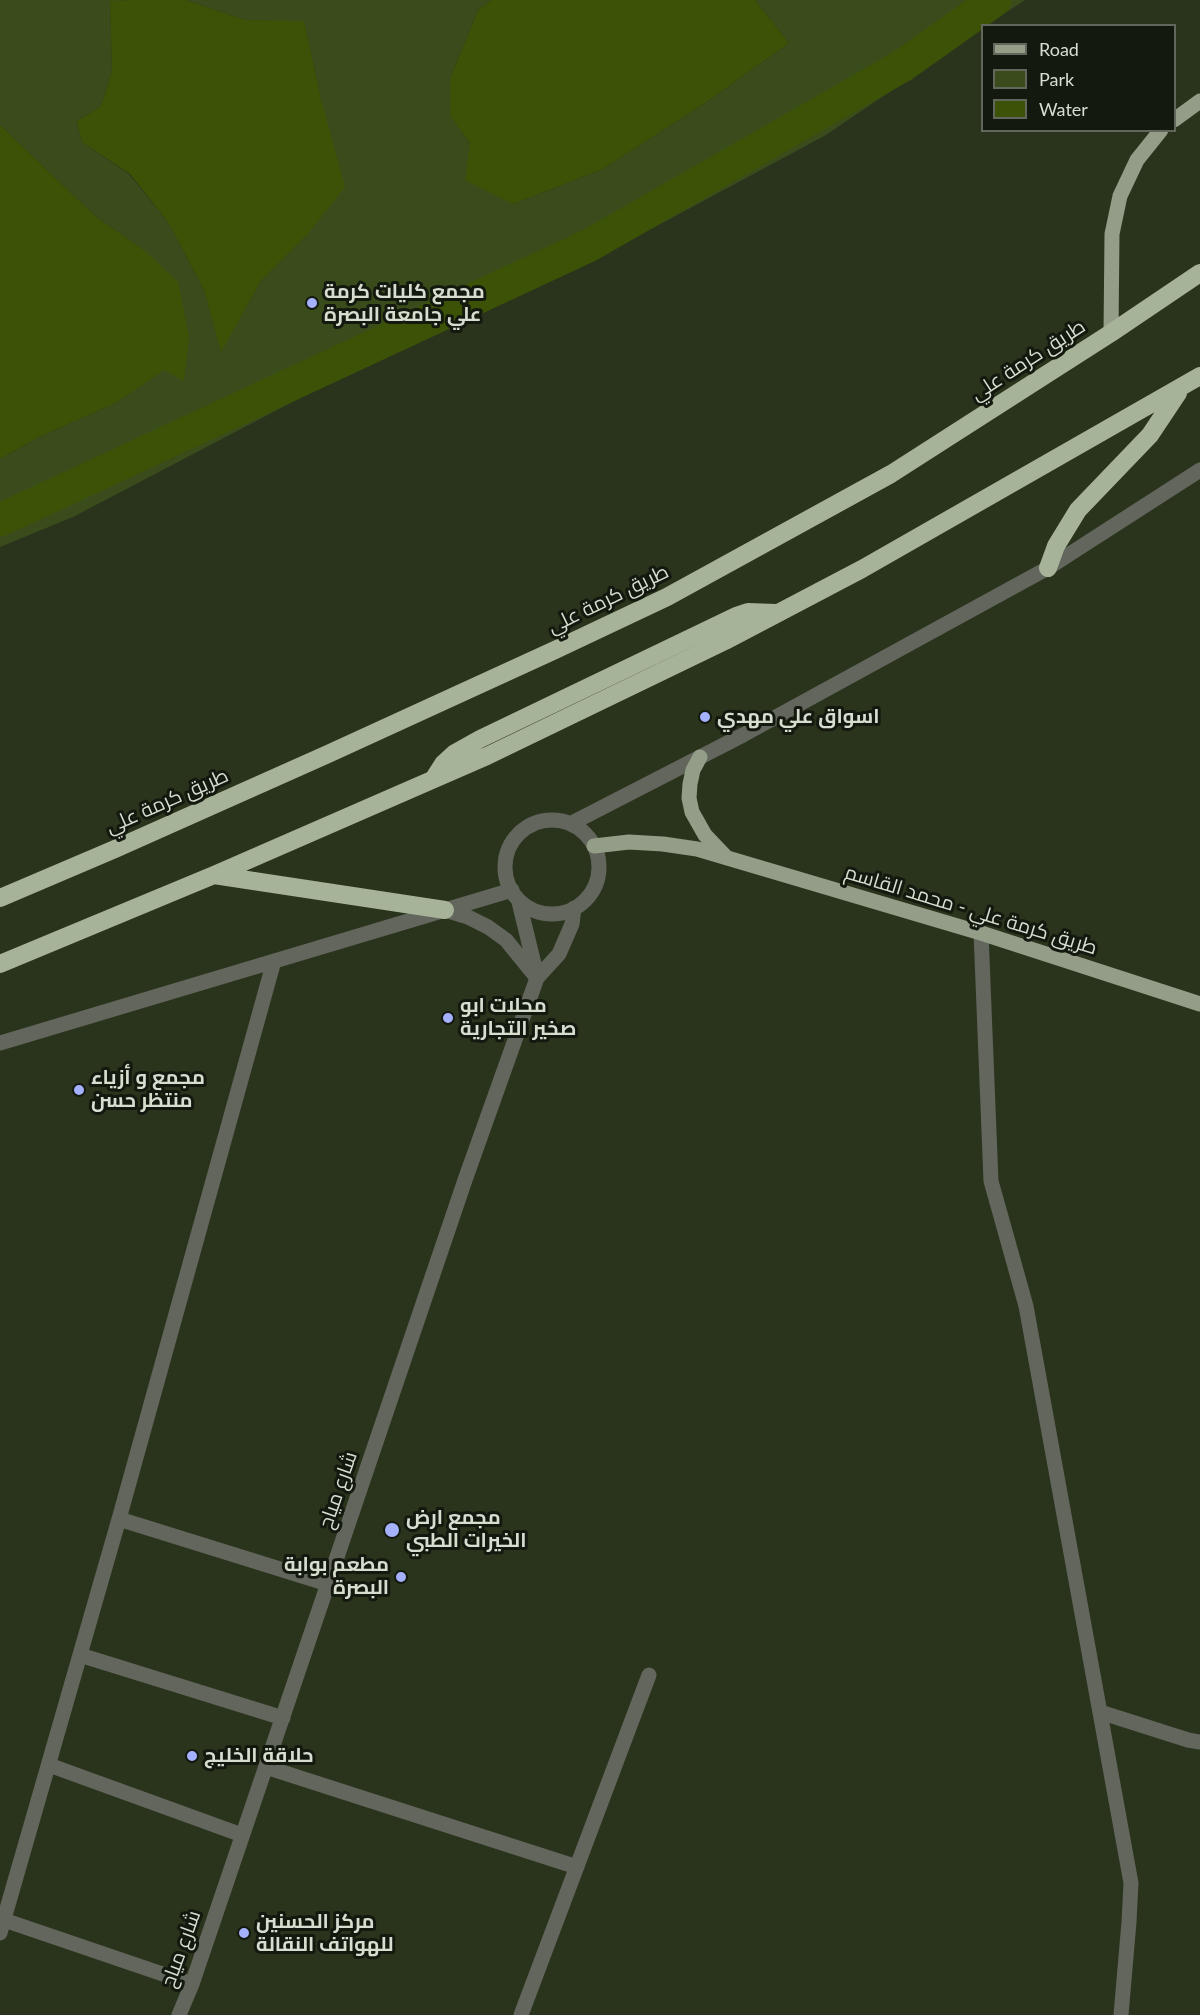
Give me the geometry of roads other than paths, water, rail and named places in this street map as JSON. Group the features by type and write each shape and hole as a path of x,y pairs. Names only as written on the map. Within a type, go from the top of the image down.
{"highway":[{"name":"طريق كرمة علي","path":"0,898 328,754 667,597 891,474 1200,273"},
{"path":"0,964 214,875 519,741 777,614 862,569 1200,376"},
{"path":"1048,568 1056,546 1078,510 1150,435 1181,388"},
{"path":"214,875 445,910"}],"main road":[{"path":"1176,119 1200,101"},
{"path":"1111,333 1112,234 1120,196 1137,160 1159,132"},
{"path":"700,757 693,770 690,784 689,798 692,812 705,835 729,860"},
{"name":"طريق كرمة علي - محمد القاسم","path":"594,846 628,842 697,849 981,933 1200,1005"}],"street":[{"path":"572,824 1048,568 1200,470"},
{"path":"0,1043 445,910 515,896 533,910 547,914 562,913 587,899 600,872 594,846 584,832 572,824 557,820 543,820 517,835 509,847 506,861 506,876 515,896 537,978"},
{"path":"537,978 559,954 572,924 574,908"},
{"path":"445,910 468,917 488,927 506,940 537,978"},
{"path":"981,933 991,1182 1026,1306 1131,1883 1121,2015"},
{"path":"192,1984 2,1927 274,962"},
{"name":"شارع مياح","path":"179,2015 192,1984 465,1180 537,978"},
{"path":"119,1518 328,1584"},
{"path":"80,1655 283,1718"},
{"path":"522,2015 649,1675"},
{"path":"1100,1712 1200,1742"},
{"path":"49,1765 242,1836"},
{"path":"266,1767 577,1867"}],"water":[{"path":"186,0 245,20 304,21 322,103 345,187 307,235 261,281 221,352 204,290 168,222 130,174 82,142 77,121 101,106 112,71 110,1"},
{"path":"491,0 755,0 789,43 705,103 603,169 513,204 465,180 470,143 450,116 450,79 478,10"},
{"path":"0,125 95,216 144,250 178,282 189,336 184,381 164,370 116,403 39,437 0,459"}],"waterway":[{"path":"0,520 590,245 902,66 995,0"}],"place":[{"name":"مجمع كليات كرمة علي جامعة البصرة","path":"312,303"},
{"name":"اسواق علي مهدي","path":"705,717"},
{"name":"محلات ابو صخير التجارية","path":"448,1018"},
{"name":"مجمع و أزياء منتظر حسن","path":"79,1090"},
{"name":"مجمع ارض الخيرات الطبي","path":"392,1530"},
{"name":"مطعم بوابة البصرة","path":"401,1577"},
{"name":"حلاقة الخليج","path":"192,1756"},
{"name":"مركز الحسنين للهواتف النقالة","path":"244,1933"}]}
